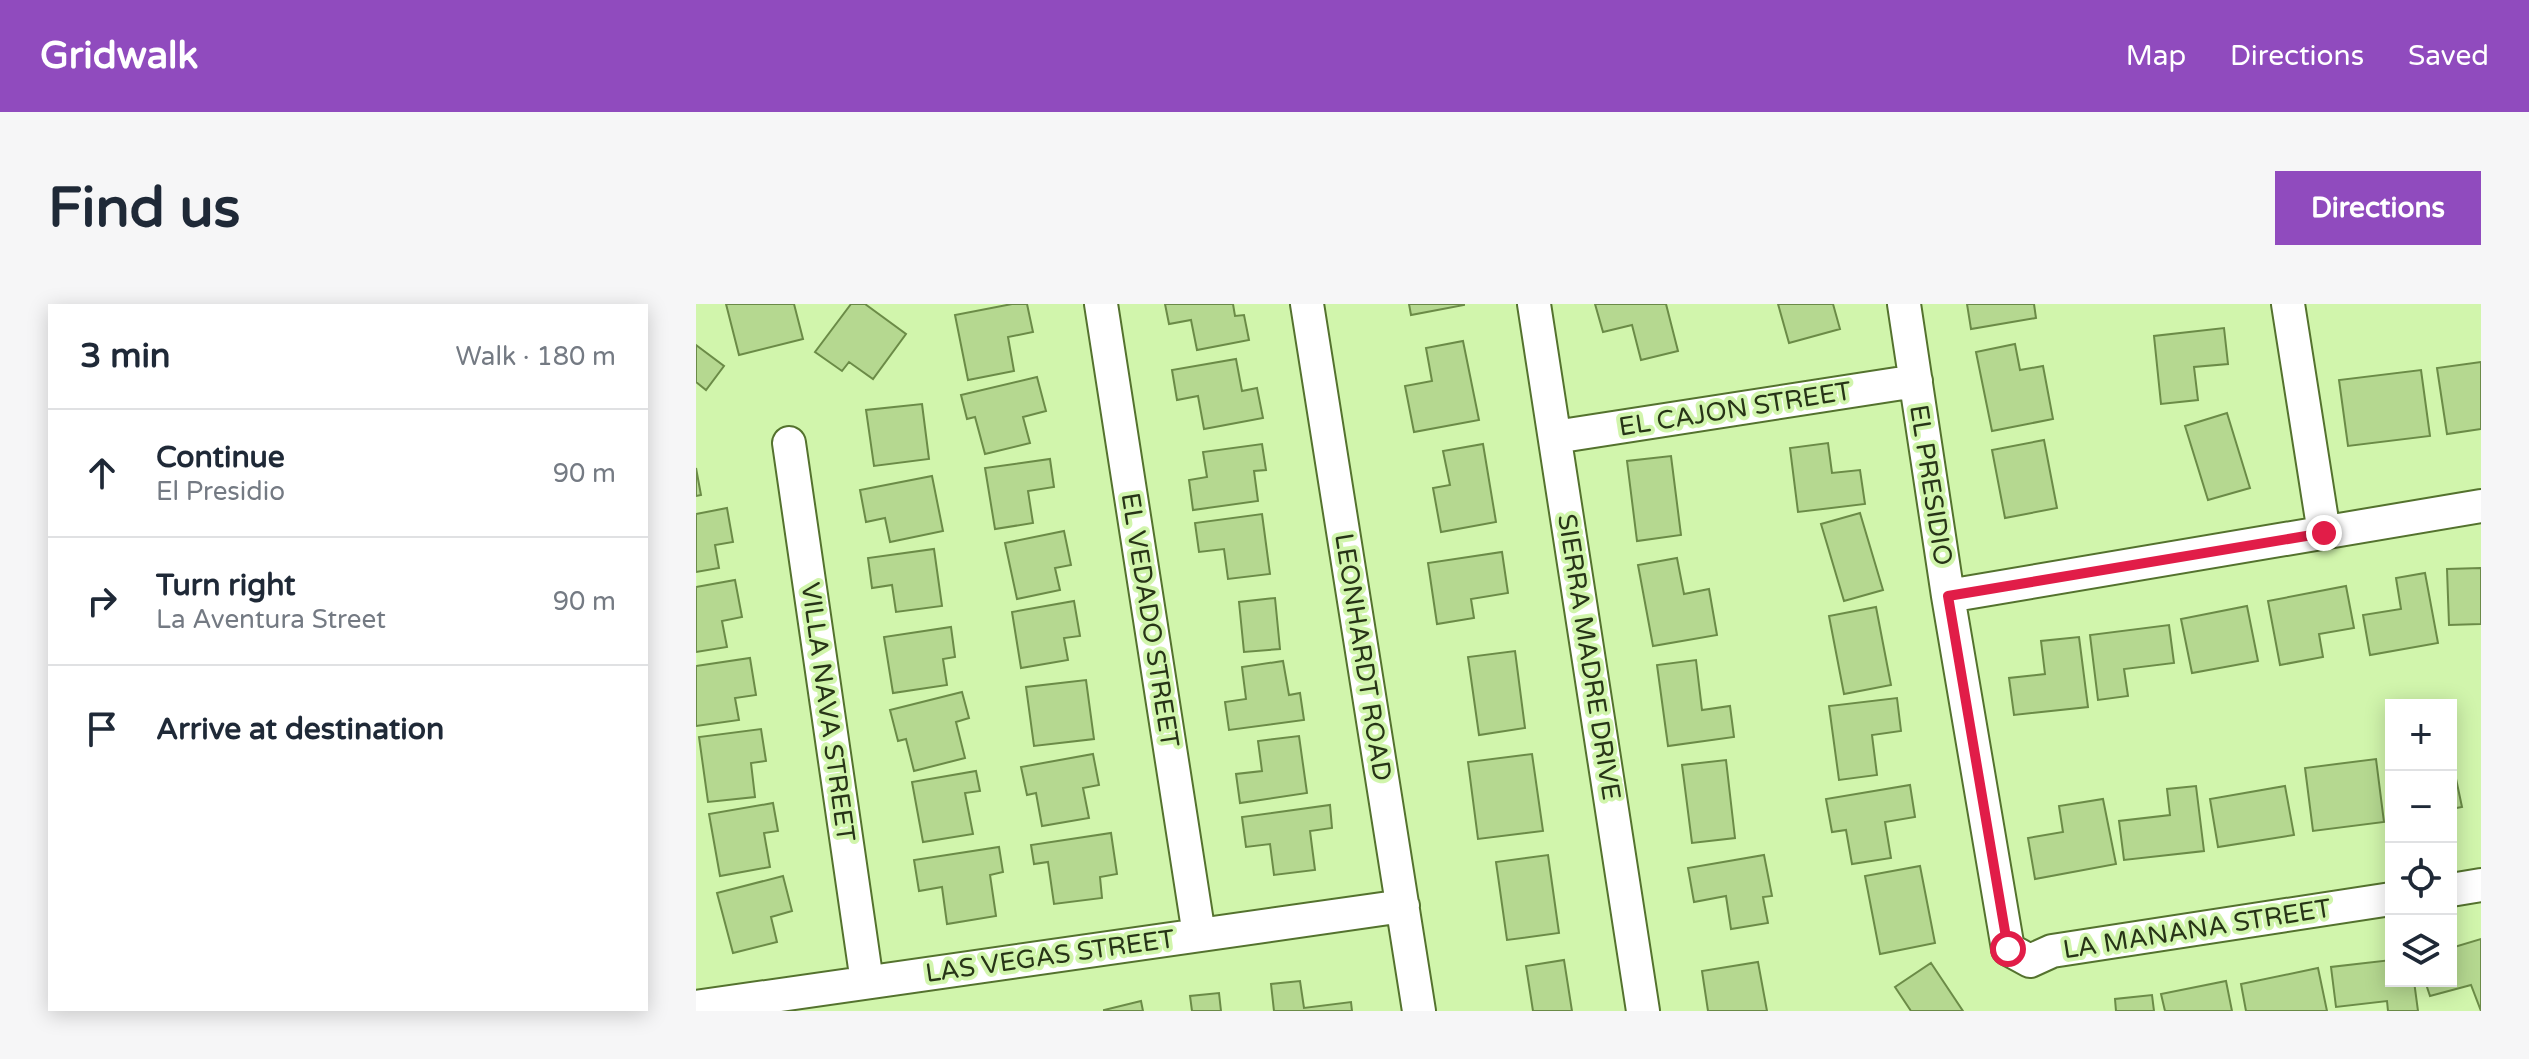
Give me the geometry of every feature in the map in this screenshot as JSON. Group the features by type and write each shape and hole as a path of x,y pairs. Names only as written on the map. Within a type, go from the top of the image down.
{"street":[{"name":"EL VEDADO STREET","path":"1101,304 1199,935"},
{"name":"LEONHARDT ROAD","path":"1307,304 1419,1011"},
{"name":"SIERRA MADRE DRIVE","path":"1534,304 1643,1011"},
{"name":"EL PRESIDIO","path":"1904,304 1948,596 2008,949"},
{"path":"2288,304 2324,533"},
{"name":"EL CAJON STREET","path":"1555,437 1916,381"},
{"name":"VILLA NAVA STREET","path":"789,443 867,982"},
{"path":"1948,596 2481,506"},
{"path":"2457,889 2481,885"},
{"name":"LA MANANA STREET","path":"2008,949 2030,961 2052,951 2385,900"},
{"name":"LAS VEGAS STREET","path":"696,1007 1403,906"}],"building":[{"path":"726,304 794,304 803,339 739,355"},
{"path":"851,304 865,304 906,334 873,379 849,362 842,371 815,352"},
{"path":"1027,304 1033,332 1008,337 1014,371 968,380 955,315"},
{"path":"1165,304 1233,304 1235,316 1244,315 1249,340 1197,350 1191,320 1169,324"},
{"path":"1409,304 1464,304 1464,305 1411,315"},
{"path":"1595,304 1666,304 1678,351 1641,360 1632,325 1603,332"},
{"path":"1778,304 1833,304 1840,329 1789,343"},
{"path":"1967,304 2034,304 2036,318 1971,329"},
{"path":"2224,328 2228,364 2194,367 2198,400 2161,404 2154,336"},
{"path":"1463,341 1479,420 1414,432 1405,386 1432,381 1426,348"},
{"path":"2015,344 2020,370 2043,366 2053,419 1992,431 1976,352"},
{"path":"696,345 724,366 706,390 696,382"},
{"path":"1236,359 1242,391 1257,388 1263,418 1204,429 1198,396 1177,400 1172,370"},
{"path":"2481,362 2481,429 2447,434 2437,368"},
{"path":"2421,370 2430,436 2348,446 2339,380"},
{"path":"1037,377 1046,411 1023,417 1030,443 985,454 975,417 967,419 961,395"},
{"path":"922,404 929,459 874,466 866,410"},
{"path":"2227,413 2250,488 2208,500 2185,426"},
{"path":"2044,440 2057,508 2005,518 1992,450"},
{"path":"1828,443 1832,473 1860,470 1865,504 1798,512 1790,448"},
{"path":"1262,444 1266,470 1254,471 1258,501 1193,510 1189,480 1207,477 1203,452"},
{"path":"1483,444 1496,522 1441,532 1433,488 1450,485 1443,451"},
{"path":"1671,456 1681,535 1637,541 1627,461"},
{"path":"1050,459 1054,487 1028,491 1033,523 995,529 985,468"},
{"path":"696,468 701,495 696,496"},
{"path":"932,476 943,531 890,542 885,518 866,522 860,490"},
{"path":"727,508 733,542 715,545 719,568 696,572 696,514"},
{"path":"1860,513 1883,590 1844,601 1821,524"},
{"path":"1262,514 1270,574 1228,579 1224,549 1199,552 1195,523"},
{"path":"1064,531 1071,565 1055,568 1060,590 1017,599 1005,543"},
{"path":"934,549 942,606 896,612 892,585 872,588 868,558"},
{"path":"1502,552 1508,593 1471,599 1474,618 1437,624 1428,563"},
{"path":"1677,558 1684,594 1709,589 1717,635 1653,646 1638,565"},
{"path":"2481,568 2481,624 2449,625 2447,569"},
{"path":"2425,573 2438,643 2370,655 2363,615 2401,609 2396,578"},
{"path":"735,580 742,617 722,621 727,647 696,652 696,587"},
{"path":"2346,586 2354,628 2319,634 2323,657 2280,665 2268,601"},
{"path":"1275,598 1280,649 1244,652 1239,602"},
{"path":"1074,601 1080,636 1064,638 1068,660 1021,668 1012,612"},
{"path":"2247,606 2258,661 2192,673 2181,619"},
{"path":"1876,607 1891,685 1844,694 1829,616"},
{"path":"2169,625 2174,663 2124,669 2128,696 2098,700 2090,635"},
{"path":"951,627 955,657 943,659 947,685 893,693 884,637"},
{"path":"2079,637 2088,707 2014,715 2009,678 2045,674 2041,641"},
{"path":"1515,651 1525,728 1479,735 1468,657"},
{"path":"750,658 756,695 735,698 739,720 696,726 696,666"},
{"path":"1696,660 1702,710 1730,706 1734,737 1668,746 1657,665"},
{"path":"1283,661 1289,695 1300,693 1304,720 1229,730 1225,702 1246,699 1242,667"},
{"path":"1086,680 1094,739 1034,746 1026,687"},
{"path":"962,692 969,718 956,722 965,758 914,771 906,739 898,741 890,710"},
{"path":"1897,698 1901,731 1872,735 1877,775 1839,780 1829,706"},
{"path":"761,729 766,761 751,763 755,797 708,802 699,737"},
{"path":"1299,736 1307,793 1240,803 1236,774 1262,771 1258,741"},
{"path":"1093,754 1099,785 1083,788 1089,818 1042,826 1036,793 1027,795 1021,767"},
{"path":"1532,754 1543,831 1478,839 1468,762"},
{"path":"2376,759 2384,822 2313,831 2305,768"},
{"path":"1726,760 1735,838 1692,843 1682,765"},
{"path":"976,771 980,791 965,793 973,834 923,842 912,782"},
{"path":"2457,783 2462,807 2457,808"},
{"path":"1910,785 1915,817 1885,822 1891,858 1852,864 1846,830 1832,832 1826,799"},
{"path":"2196,786 2204,851 2124,860 2119,821 2170,815 2167,789"},
{"path":"2285,786 2294,835 2218,847 2210,799"},
{"path":"2103,799 2116,864 2035,879 2028,838 2063,832 2059,806"},
{"path":"773,803 778,831 764,833 770,867 720,876 709,814"},
{"path":"1330,805 1332,828 1310,831 1315,870 1274,875 1270,844 1246,847 1242,817"},
{"path":"1111,833 1117,874 1100,877 1102,898 1054,904 1048,862 1034,864 1031,845"},
{"path":"999,847 1003,872 990,875 996,916 947,924 942,887 919,891 914,860"},
{"path":"1548,855 1559,933 1507,940 1496,862"},
{"path":"1764,855 1772,896 1763,897 1768,923 1731,929 1726,896 1694,902 1688,868"},
{"path":"1920,866 1935,943 1880,954 1865,876"},
{"path":"783,876 792,911 771,917 777,942 733,953 717,893"},
{"path":"2481,939 2481,1011 2471,985 2430,996 2427,987 2457,987 2457,946"},
{"path":"1564,960 1572,1011 1533,1011 1526,966"},
{"path":"2385,961 2385,987 2415,987 2418,1011 2388,1011 2387,1001 2336,1007 2331,967"},
{"path":"1758,962 1767,1011 1708,1011 1702,971"},
{"path":"1931,963 1963,1011 1911,1011 1895,987"},
{"path":"2318,968 2327,1011 2246,1011 2241,984"},
{"path":"1300,981 1304,1008 1351,1002 1352,1011 1274,1011 1271,984"},
{"path":"2226,981 2232,1011 2165,1011 2161,994"},
{"path":"1219,993 1221,1011 1192,1011 1190,996"},
{"path":"2152,995 2154,1011 2116,1011 2115,999"},
{"path":"1141,1001 1143,1011 1104,1011 1104,1010"}],"route":[{"path":"2008,949 1948,596 2324,533"}]}
